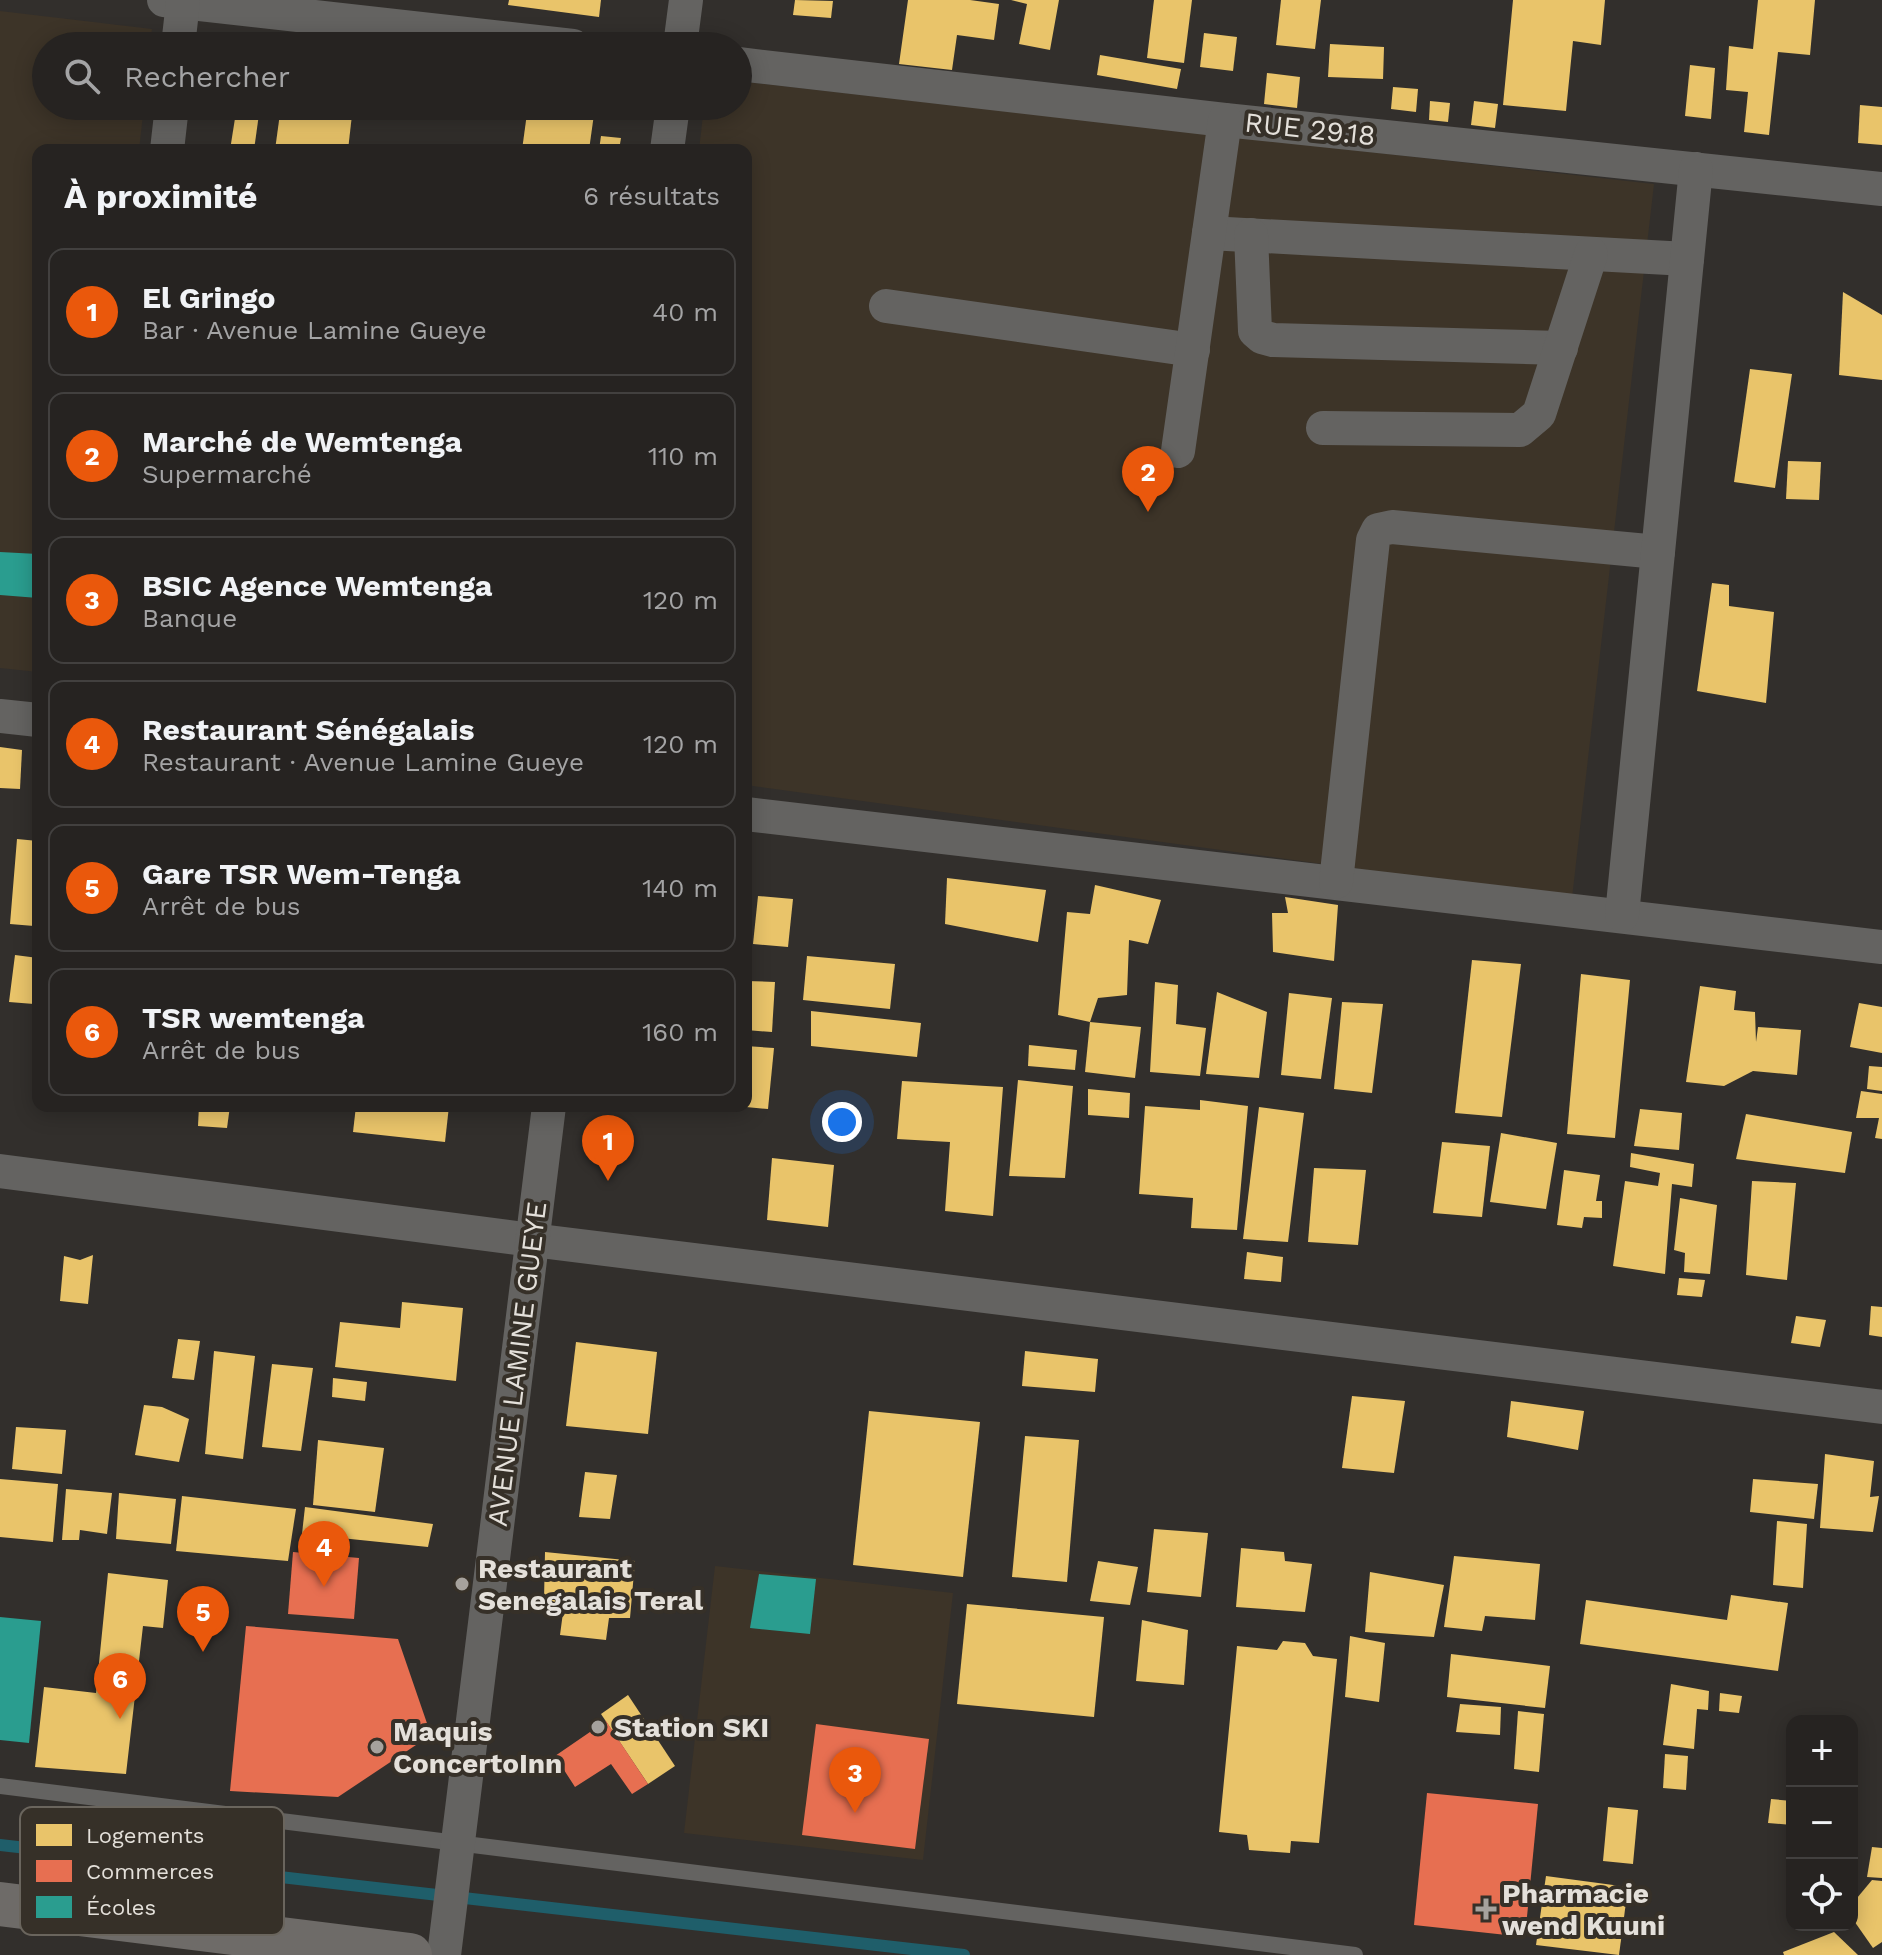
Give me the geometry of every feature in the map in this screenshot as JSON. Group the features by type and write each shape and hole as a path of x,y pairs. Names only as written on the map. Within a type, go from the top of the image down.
{"main road":[{"path":"0,1904 20,1906"},
{"path":"249,1935 410,1955"}],"street":[{"path":"682,32 686,0"},
{"path":"177,32 174,1 449,32"},
{"name":"RUE 29.18","path":"752,66 1225,120 1882,189"},
{"path":"168,144 170,120"},
{"path":"668,144 671,120"},
{"path":"1178,451 1225,120"},
{"path":"1622,915 1696,169"},
{"path":"1209,233 1687,259"},
{"path":"1251,235 1255,331 1262,337 1273,340 1561,348"},
{"path":"1323,428 1520,430 1539,414 1591,254"},
{"path":"886,306 1193,350"},
{"path":"1336,882 1373,540 1378,530 1392,527 1658,552"},
{"path":"0,716 32,719"},
{"path":"752,815 1882,947"},
{"name":"AVENUE LAMINE GUEYE","path":"444,1955 548,1112"},
{"path":"0,1171 1882,1407"}],"lane":[{"path":"0,1786 169,1807"},
{"path":"284,1821 1355,1955"}],"shaded area":[{"path":"0,11 152,29 152,32 32,32 32,120 142,120 140,144 32,144 32,671 0,668"},
{"path":"752,83 1654,184 1572,898 752,786 752,144 700,144 702,120 752,120"},
{"path":"715,1566 953,1593 923,1860 684,1833"}],"building: Logements":[{"path":"509,0 601,0 599,17 508,5"},
{"path":"795,0 833,1 831,18 793,15"},
{"path":"908,0 970,0 999,4 994,40 957,35 952,70 899,64"},
{"path":"1011,0 1059,0 1050,50 1019,44 1027,4"},
{"path":"1154,0 1192,0 1184,63 1147,58"},
{"path":"1281,0 1321,0 1315,49 1276,45"},
{"path":"1513,0 1605,0 1601,45 1573,41 1566,111 1503,105"},
{"path":"1758,0 1815,0 1810,55 1778,52 1769,135 1744,132 1748,92 1726,90 1729,46 1753,49"},
{"path":"1204,33 1237,37 1233,71 1200,67"},
{"path":"1330,44 1384,47 1383,79 1328,77"},
{"path":"1100,55 1181,69 1177,89 1097,75"},
{"path":"1690,65 1715,68 1711,119 1685,116"},
{"path":"1267,73 1300,77 1297,108 1264,104"},
{"path":"1393,87 1418,89 1416,112 1391,109"},
{"path":"1430,101 1450,103 1448,122 1429,120"},
{"path":"1474,101 1498,104 1495,128 1471,125"},
{"path":"1860,105 1882,107 1882,145 1858,143"},
{"path":"235,120 258,120 255,144 231,144"},
{"path":"279,120 351,120 349,144 276,144"},
{"path":"526,120 593,120 590,144 523,144"},
{"path":"601,136 621,138 620,144 600,144"},
{"path":"1843,292 1882,315 1882,380 1839,375"},
{"path":"1750,369 1792,374 1775,488 1734,482"},
{"path":"1788,461 1821,462 1819,500 1786,499"},
{"path":"1712,583 1729,585 1729,606 1774,612 1766,703 1697,691"},
{"path":"0,747 22,750 20,789 0,788"},
{"path":"17,839 32,840 32,926 10,924"},
{"path":"947,878 1046,890 1038,942 945,924"},
{"path":"1095,885 1161,900 1148,944 1129,940 1127,995 1098,998 1090,1022 1058,1015 1067,912 1090,914"},
{"path":"758,896 793,899 788,947 753,944"},
{"path":"1285,897 1338,905 1334,961 1273,952 1272,913 1288,913"},
{"path":"15,955 32,957 32,1004 9,1002"},
{"path":"807,956 895,964 890,1009 803,1000"},
{"path":"1472,960 1521,964 1502,1117 1455,1113"},
{"path":"1581,974 1630,980 1615,1138 1567,1134"},
{"path":"752,981 775,982 772,1032 752,1030"},
{"path":"1155,982 1178,985 1176,1024 1206,1028 1200,1076 1150,1072"},
{"path":"1700,986 1736,991 1734,1010 1755,1012 1756,1042 1758,1027 1801,1030 1797,1075 1753,1071 1724,1086 1686,1082"},
{"path":"1217,992 1267,1012 1259,1078 1206,1074"},
{"path":"1289,993 1332,998 1321,1079 1281,1075"},
{"path":"1342,1002 1383,1004 1372,1093 1334,1089"},
{"path":"1859,1003 1882,1007 1882,1053 1850,1047"},
{"path":"811,1011 921,1023 917,1057 811,1046"},
{"path":"1090,1022 1141,1027 1135,1078 1085,1072"},
{"path":"1029,1045 1077,1050 1075,1070 1028,1066"},
{"path":"752,1046 774,1048 768,1109 752,1108"},
{"path":"1869,1066 1882,1067 1882,1091 1867,1089"},
{"path":"1018,1080 1073,1086 1065,1178 1009,1176"},
{"path":"902,1081 1003,1087 993,1216 945,1211 950,1142 897,1139"},
{"path":"1088,1089 1130,1093 1129,1118 1088,1115"},
{"path":"1861,1091 1882,1094 1882,1139 1875,1138 1879,1118 1856,1118"},
{"path":"1200,1100 1248,1106 1237,1230 1191,1228 1193,1198 1139,1194 1145,1106 1200,1110"},
{"path":"1259,1107 1304,1113 1288,1242 1243,1239"},
{"path":"1640,1109 1682,1113 1679,1150 1634,1146"},
{"path":"199,1112 229,1112 227,1128 198,1126"},
{"path":"355,1112 448,1112 445,1142 353,1132"},
{"path":"1746,1114 1852,1132 1845,1173 1736,1159"},
{"path":"1501,1133 1557,1143 1546,1209 1490,1202"},
{"path":"1442,1142 1490,1146 1482,1217 1433,1213"},
{"path":"1631,1153 1694,1164 1692,1187 1672,1184 1665,1274 1613,1266 1625,1181 1658,1186 1660,1173 1630,1167"},
{"path":"772,1158 834,1165 828,1227 767,1220"},
{"path":"1314,1168 1366,1170 1358,1245 1308,1242"},
{"path":"1564,1170 1600,1175 1596,1201 1602,1201 1602,1218 1584,1217 1582,1228 1557,1225"},
{"path":"1752,1181 1796,1183 1787,1280 1746,1275"},
{"path":"1680,1198 1717,1205 1710,1274 1684,1272 1685,1253 1674,1250"},
{"path":"1247,1252 1283,1257 1281,1282 1244,1279"},
{"path":"93,1255 88,1304 60,1301 64,1256 80,1260"},
{"path":"1679,1278 1705,1280 1702,1297 1677,1295"},
{"path":"402,1302 463,1308 456,1381 335,1367 340,1322 400,1328"},
{"path":"1871,1306 1882,1307 1882,1337 1869,1335"},
{"path":"1796,1316 1826,1320 1820,1347 1791,1343"},
{"path":"178,1339 200,1341 194,1380 172,1378"},
{"path":"576,1342 657,1352 648,1434 566,1426"},
{"path":"214,1351 255,1356 243,1459 205,1454"},
{"path":"1025,1351 1098,1359 1095,1392 1022,1386"},
{"path":"272,1364 313,1368 301,1451 262,1447"},
{"path":"333,1378 367,1382 365,1401 332,1397"},
{"path":"1352,1396 1405,1401 1394,1473 1342,1468"},
{"path":"1511,1401 1584,1411 1578,1450 1507,1437"},
{"path":"144,1405 162,1407 189,1419 179,1462 135,1455"},
{"path":"869,1411 980,1422 963,1577 853,1565"},
{"path":"16,1427 66,1430 62,1474 12,1469"},
{"path":"1025,1436 1079,1440 1067,1582 1012,1577"},
{"path":"318,1440 384,1448 375,1512 313,1505"},
{"path":"1825,1454 1874,1461 1870,1497 1879,1496 1873,1532 1820,1528"},
{"path":"585,1472 617,1475 610,1519 579,1517"},
{"path":"0,1479 58,1484 53,1542 0,1537"},
{"path":"1753,1479 1818,1484 1814,1519 1750,1512"},
{"path":"66,1489 112,1493 107,1534 80,1530 79,1540 62,1540"},
{"path":"119,1493 176,1499 171,1544 116,1539"},
{"path":"182,1496 296,1509 288,1561 176,1551"},
{"path":"305,1507 433,1524 428,1547 302,1534"},
{"path":"1777,1521 1807,1524 1803,1588 1773,1585"},
{"path":"1154,1529 1208,1533 1201,1597 1147,1592"},
{"path":"1241,1548 1284,1552 1285,1561 1312,1564 1305,1612 1236,1607"},
{"path":"545,1552 635,1561 630,1618 609,1618 606,1640 560,1635 564,1605 544,1600"},
{"path":"1454,1556 1540,1564 1535,1620 1485,1616 1482,1631 1444,1627"},
{"path":"1098,1561 1138,1567 1130,1605 1090,1601"},
{"path":"1370,1572 1444,1585 1434,1637 1365,1632"},
{"path":"108,1573 168,1580 163,1628 143,1626 126,1774 35,1767 44,1687 96,1693"},
{"path":"1731,1595 1788,1603 1778,1671 1580,1644 1586,1600 1727,1620"},
{"path":"967,1604 1104,1617 1094,1717 957,1704"},
{"path":"1142,1620 1188,1630 1184,1685 1136,1681"},
{"path":"1350,1636 1385,1643 1379,1702 1345,1697"},
{"path":"1283,1641 1305,1643 1313,1656 1337,1659 1319,1843 1291,1841 1290,1853 1249,1850 1247,1835 1219,1832 1237,1646 1277,1650"},
{"path":"1451,1654 1550,1666 1545,1708 1447,1697"},
{"path":"1671,1684 1709,1691 1708,1710 1697,1709 1694,1749 1663,1745"},
{"path":"1720,1693 1742,1696 1739,1713 1719,1711"},
{"path":"628,1695 675,1766 648,1784 601,1714"},
{"path":"1460,1704 1501,1707 1500,1735 1456,1732"},
{"path":"1518,1711 1544,1714 1539,1772 1514,1769"},
{"path":"1665,1754 1688,1756 1686,1790 1663,1788"},
{"path":"1771,1799 1786,1800 1786,1824 1768,1823"},
{"path":"1608,1807 1638,1810 1633,1864 1603,1861"},
{"path":"1872,1847 1882,1848 1882,1878 1867,1877"},
{"path":"1546,1876 1628,1887 1619,1955 1536,1945"},
{"path":"1872,1880 1882,1881 1882,1942 1873,1948 1858,1927 1858,1897"},
{"path":"1834,1932 1858,1955 1784,1955 1783,1952"}],"building: Commerces":[{"path":"293,1552 359,1558 354,1619 288,1614"},
{"path":"246,1626 398,1639 431,1735 338,1797 230,1791"},
{"path":"606,1721 648,1784 632,1794 611,1764 575,1787 555,1756"},
{"path":"816,1724 929,1739 915,1849 802,1835"},
{"path":"1427,1793 1538,1804 1525,1937 1414,1925"}],"building: Écoles":[{"path":"0,552 32,554 32,598 0,595"},
{"path":"759,1574 816,1579 810,1634 750,1628"},
{"path":"0,1617 41,1621 29,1743 0,1740"}],"waterway":[{"path":"0,1845 20,1847"},
{"path":"284,1877 964,1955"}],"place":[{"name":"Marché de Wemtenga","path":"1148,512"},
{"name":"El Gringo","path":"608,1181"},
{"name":"Restaurant Senegalais Teral","path":"462,1584"},
{"name":"Restaurant Sénégalais","path":"324,1587"},
{"name":"Gare TSR Wem-Tenga","path":"203,1652"},
{"name":"TSR wemtenga","path":"120,1719"},
{"name":"Station SKI","path":"598,1727"},
{"name":"Maquis ConcertoInn","path":"377,1747"},
{"name":"BSIC Agence Wemtenga","path":"855,1813"},
{"name":"Pharmacie wend Kuuni","path":"1486,1909"}]}
